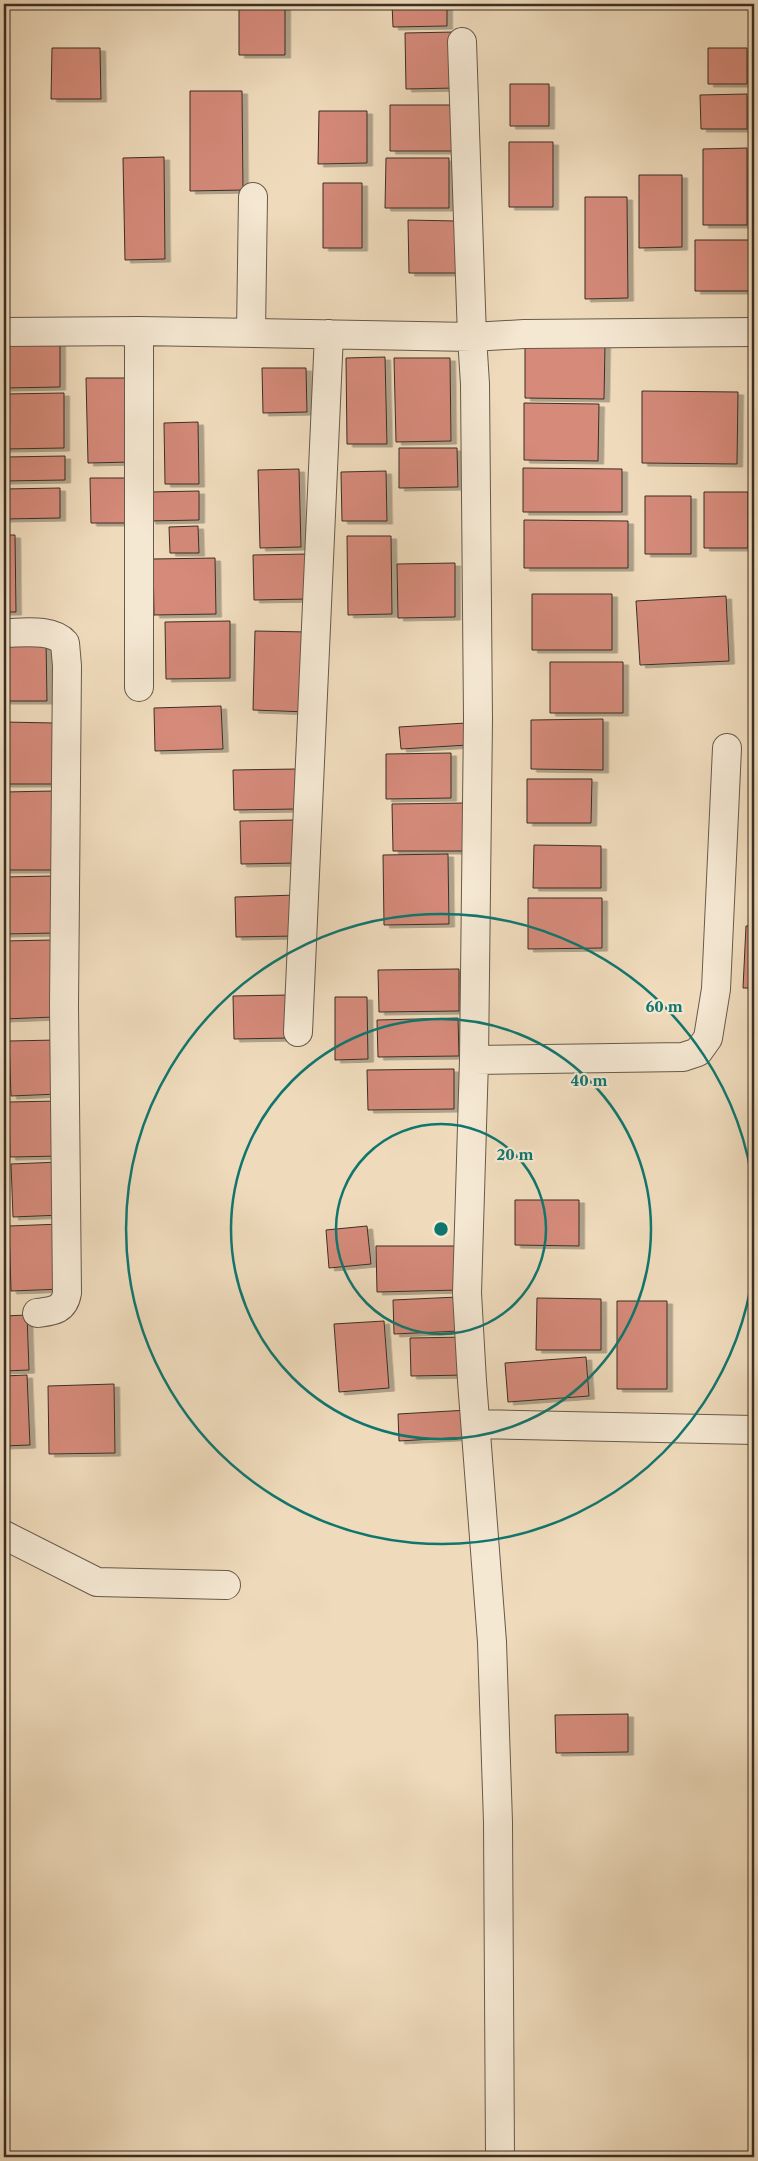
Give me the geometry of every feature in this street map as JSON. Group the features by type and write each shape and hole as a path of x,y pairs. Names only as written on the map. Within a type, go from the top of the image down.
{"street":[{"path":"462,42 475,384 478,719 474,1060 468,1293 472,1380 477,1424 492,1642 498,1822 500,2157"},
{"path":"251,332 253,197"},
{"path":"139,331 139,687"},
{"path":"4,332 251,332 472,337 524,334 754,332"},
{"path":"298,1032 329,334"},
{"path":"4,633 46,634 62,640 65,643 67,666 64,996 67,1293 64,1305 59,1309 36,1313"},
{"path":"474,1060 683,1057 698,1052 708,1038 716,989 727,748"},
{"path":"477,1424 754,1430"},
{"path":"4,1535 97,1582 226,1585"}],"building":[{"path":"239,4 285,4 285,55 239,55"},
{"path":"392,4 447,4 447,26 393,27"},
{"path":"455,32 456,88 406,89 405,33"},
{"path":"52,48 100,48 101,99 51,99"},
{"path":"708,48 747,48 747,84 708,84"},
{"path":"510,84 549,84 549,126 510,126"},
{"path":"190,91 242,91 243,190 190,191"},
{"path":"747,94 747,129 701,129 700,95"},
{"path":"390,105 455,105 455,151 390,151"},
{"path":"319,111 367,111 367,163 318,164"},
{"path":"509,142 553,142 553,207 509,207"},
{"path":"747,148 747,225 703,225 703,149"},
{"path":"164,157 165,259 125,260 123,158"},
{"path":"386,158 449,158 449,208 385,208"},
{"path":"639,175 682,175 682,247 639,248"},
{"path":"323,183 362,183 362,248 323,248"},
{"path":"585,197 627,197 628,298 585,299"},
{"path":"408,220 456,221 456,273 409,273"},
{"path":"695,240 749,240 749,291 695,291"},
{"path":"4,343 60,343 60,387 4,388"},
{"path":"525,345 605,345 604,399 525,398"},
{"path":"385,357 387,444 347,444 346,358"},
{"path":"394,358 450,358 451,441 396,442"},
{"path":"262,368 306,368 307,412 263,413"},
{"path":"86,378 130,378 132,462 88,463"},
{"path":"750,388 754,388 754,462 750,462"},
{"path":"642,391 738,392 737,464 642,463"},
{"path":"64,393 64,448 4,449 4,394"},
{"path":"524,403 599,404 598,461 524,460"},
{"path":"198,422 199,484 165,484 164,423"},
{"path":"399,448 457,448 458,487 399,488"},
{"path":"65,456 65,480 4,481 4,457"},
{"path":"523,468 622,469 622,512 523,512"},
{"path":"299,469 301,547 260,548 258,470"},
{"path":"386,471 387,521 342,521 341,472"},
{"path":"90,478 132,478 132,523 91,523"},
{"path":"60,488 60,518 4,519 4,489"},
{"path":"199,491 199,520 150,521 150,492"},
{"path":"704,492 748,492 748,548 704,548"},
{"path":"645,496 691,496 691,554 645,554"},
{"path":"524,520 628,521 628,568 524,568"},
{"path":"198,526 199,553 170,553 169,527"},
{"path":"4,535 15,535 16,612 4,612"},
{"path":"347,536 391,536 392,614 348,615"},
{"path":"308,554 309,599 254,600 253,555"},
{"path":"215,558 216,614 154,615 153,559"},
{"path":"455,563 455,617 398,618 397,564"},
{"path":"532,594 612,594 612,650 532,650"},
{"path":"726,596 729,661 640,665 636,601"},
{"path":"230,621 230,678 166,679 165,622"},
{"path":"255,631 309,632 308,712 253,710"},
{"path":"46,639 47,701 4,701 4,640"},
{"path":"550,662 623,662 623,713 550,713"},
{"path":"750,697 754,697 754,749 751,749"},
{"path":"221,706 223,749 155,751 154,708"},
{"path":"603,719 603,770 531,769 531,720"},
{"path":"4,722 54,723 53,784 4,784"},
{"path":"466,723 468,745 401,749 399,727"},
{"path":"451,753 451,798 386,799 386,754"},
{"path":"296,769 297,809 234,810 233,770"},
{"path":"527,779 592,779 591,823 527,823"},
{"path":"54,791 55,870 4,870 4,792"},
{"path":"464,803 464,851 393,851 392,804"},
{"path":"297,820 298,863 241,864 240,821"},
{"path":"534,845 601,846 601,888 533,888"},
{"path":"752,850 754,850 754,920 750,920"},
{"path":"448,854 449,924 384,925 383,855"},
{"path":"53,876 54,933 4,934 4,877"},
{"path":"296,895 297,936 236,937 235,897"},
{"path":"528,898 602,898 602,948 528,949"},
{"path":"746,926 754,926 754,988 743,988"},
{"path":"53,940 54,1017 4,1019 4,941"},
{"path":"459,969 459,1011 379,1012 378,970"},
{"path":"289,995 290,1038 234,1039 233,996"},
{"path":"335,997 367,997 368,1059 335,1060"},
{"path":"458,1018 459,1056 378,1057 377,1020"},
{"path":"57,1040 58,1094 11,1096 9,1041"},
{"path":"454,1069 454,1109 368,1110 367,1070"},
{"path":"59,1101 60,1156 10,1157 9,1102"},
{"path":"60,1162 61,1215 13,1217 11,1164"},
{"path":"515,1200 579,1200 579,1246 515,1245"},
{"path":"61,1224 63,1289 11,1291 9,1226"},
{"path":"367,1226 371,1264 329,1268 326,1230"},
{"path":"376,1246 458,1246 459,1290 377,1292"},
{"path":"458,1297 459,1331 394,1334 393,1300"},
{"path":"537,1298 601,1299 601,1350 536,1350"},
{"path":"617,1301 667,1301 667,1389 617,1389"},
{"path":"27,1315 29,1370 4,1371 4,1316"},
{"path":"384,1321 389,1388 339,1392 334,1324"},
{"path":"467,1337 467,1375 411,1376 410,1338"},
{"path":"586,1357 589,1396 508,1402 505,1363"},
{"path":"27,1375 30,1445 4,1446 4,1376"},
{"path":"114,1384 115,1453 49,1454 48,1386"},
{"path":"468,1410 469,1437 399,1441 398,1414"},
{"path":"628,1714 628,1752 556,1753 555,1715"}]}
